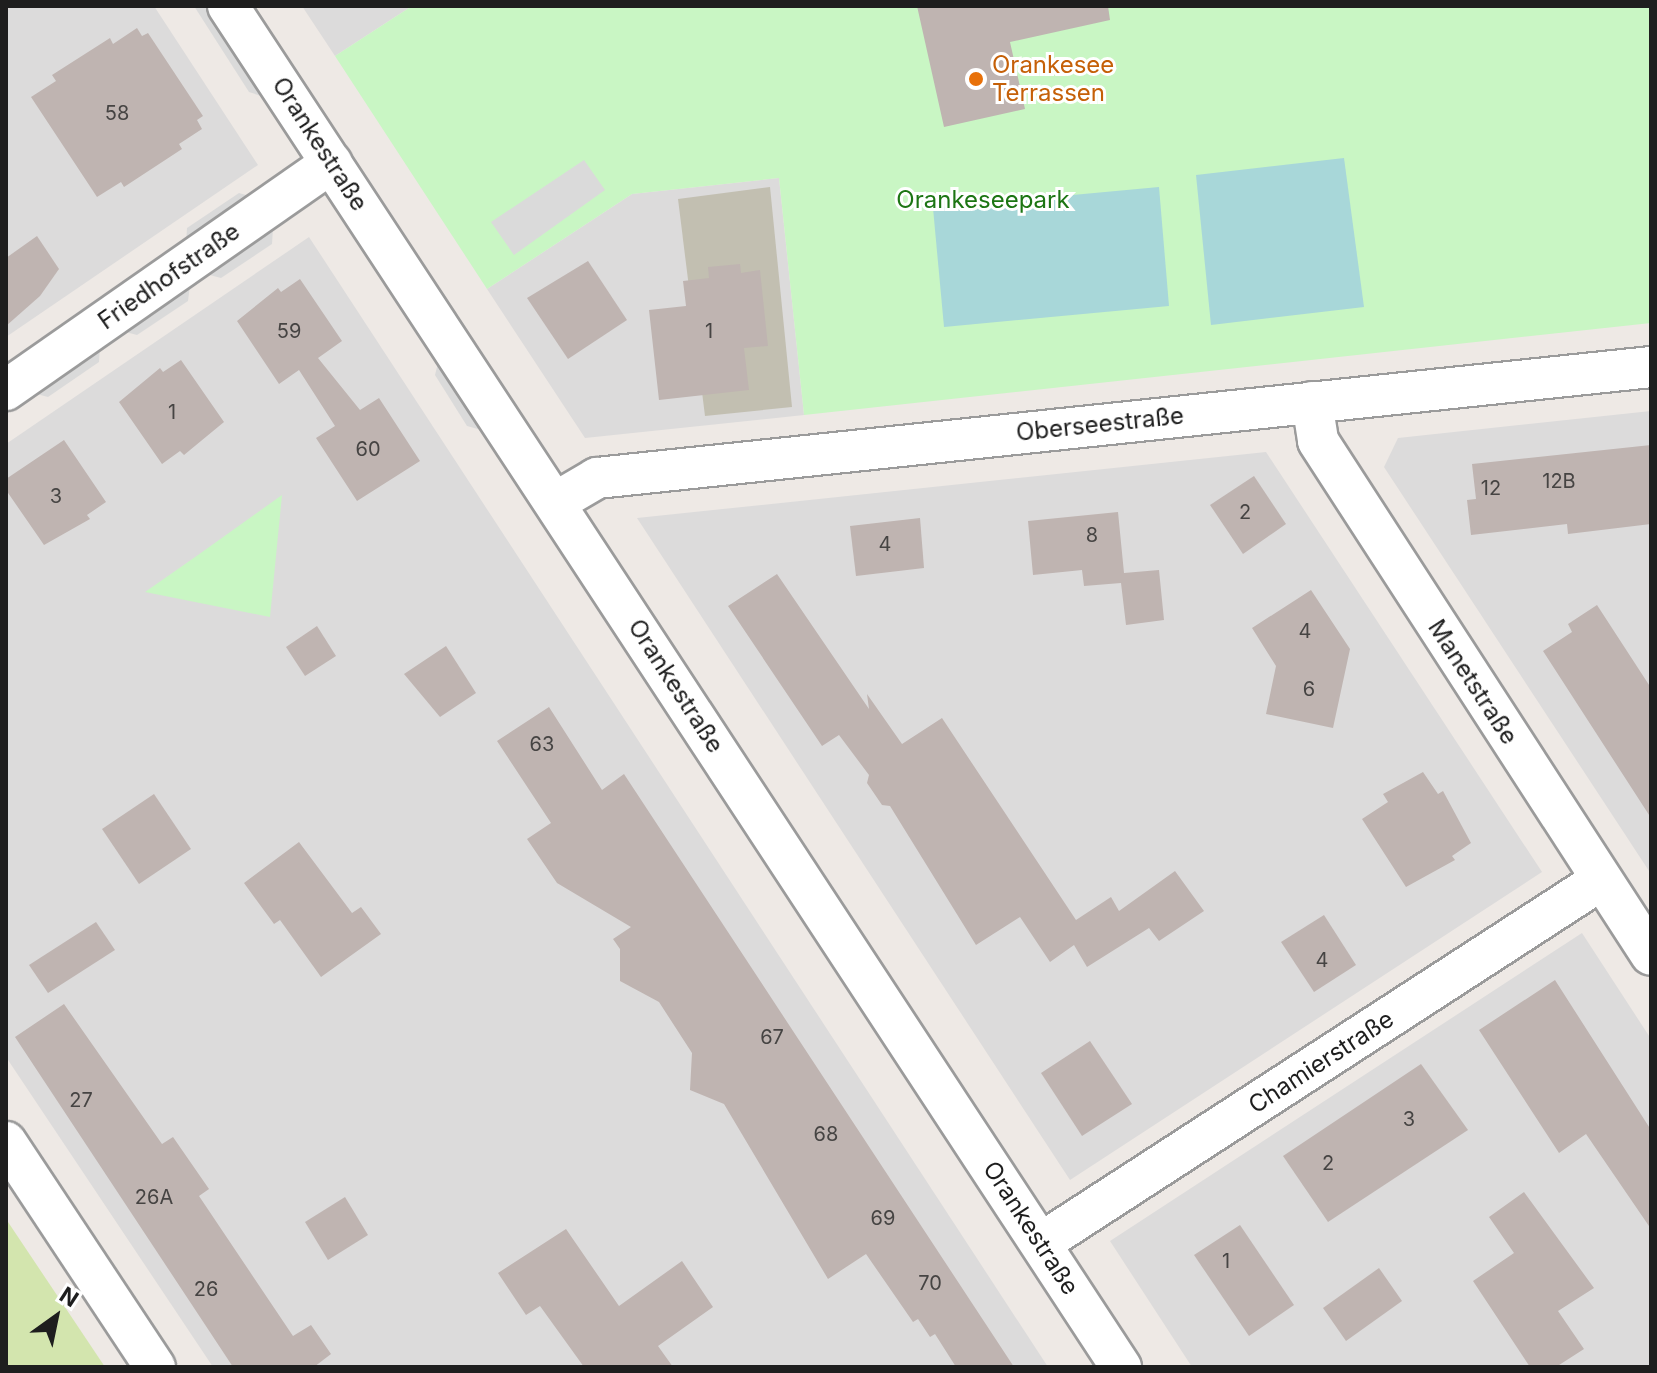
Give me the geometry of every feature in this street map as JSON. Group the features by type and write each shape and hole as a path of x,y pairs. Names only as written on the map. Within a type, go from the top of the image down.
{"street":[{"name":"Orankestraße","path":"228,6 1121,1367"},
{"name":"Friedhofstraße","path":"6,390 332,163"},
{"name":"Oberseestraße","path":"556,502 597,478 1651,367"},
{"name":"Manetstraße","path":"1312,402 1318,441 1651,955"},
{"name":"Chamierstraße","path":"1041,1243 1601,880"},
{"path":"6,1142 155,1367"}],"shaded area":[{"path":"6,6 154,6 258,165 6,337"},
{"path":"194,6 207,6 267,98 249,92"},
{"path":"302,6 412,6 335,56"},
{"path":"584,160 605,190 514,255 491,222"},
{"path":"779,178 804,415 585,438 487,289 632,194"},
{"path":"770,187 792,407 705,416 678,199"},
{"path":"239,193 253,197 186,243 187,228"},
{"path":"273,228 272,244 221,278 206,274"},
{"path":"309,237 1048,1367 213,1367 6,1057 6,444"},
{"path":"190,285 188,301 137,335 122,331"},
{"path":"100,346 99,362 48,397 33,393"},
{"path":"439,359 485,431 467,426 435,375"},
{"path":"1651,411 1651,874 1384,467 1398,438"},
{"path":"1266,452 1542,872 1070,1180 637,518"},
{"path":"1582,933 1651,1039 1651,1367 1192,1367 1110,1241"}],"green space":[{"name":"Orankeseepark","path":"412,6 1651,6 1651,323 804,415 779,178 632,194 487,289 335,56"},
{"path":"282,495 270,617 145,592 198,555"},
{"path":"6,1219 105,1367 6,1367"}],"water":[{"path":"1344,158 1364,307 1211,325 1196,175"},
{"path":"1159,187 1169,306 944,327 933,208"}],"building":[{"name":"Orankesee Terrassen","path":"917,6 1108,6 1110,20 1010,42 1025,109 944,127"},
{"path":"137,28 142,36 148,33 203,116 197,120 202,129 179,144 182,149 124,187 121,182 97,197 31,97 56,81 52,75 110,38 113,44"},
{"path":"37,236 59,269 40,296 6,326 6,258"},
{"path":"588,261 627,320 568,359 527,298"},
{"path":"740,264 741,273 760,270 768,346 744,348 749,390 659,400 649,310 686,306 683,281 709,278 708,267"},
{"path":"300,279 342,341 318,358 360,410 379,398 420,461 357,501 316,438 335,426 299,370 279,384 237,321 278,288 281,292"},
{"path":"181,360 224,422 184,455 180,451 162,464 119,402 160,368 163,372"},
{"path":"64,440 106,502 87,515 90,519 44,545 6,490 6,479"},
{"path":"1651,445 1651,524 1568,534 1567,524 1471,535 1467,500 1476,499 1472,464"},
{"path":"1254,476 1286,524 1243,554 1210,505"},
{"path":"1118,512 1124,573 1159,570 1164,620 1126,625 1121,583 1084,586 1082,570 1033,575 1028,521"},
{"path":"920,518 924,568 856,576 850,526"},
{"path":"777,574 869,709 867,694 902,744 942,718 1076,920 1111,897 1119,911 1175,871 1204,911 1159,941 1149,928 1087,967 1074,945 1050,962 1020,917 976,945 890,806 882,805 867,783 869,775 839,735 822,746 728,606"},
{"path":"1311,590 1350,649 1333,728 1266,714 1276,666 1252,628"},
{"path":"1597,605 1651,688 1651,818 1543,651 1572,632 1568,624"},
{"path":"317,626 336,656 305,676 286,647"},
{"path":"446,646 476,693 440,717 404,674"},
{"path":"549,707 602,790 624,774 1014,1367 956,1367 935,1334 930,1337 918,1319 913,1322 866,1254 828,1279 724,1104 690,1090 692,1053 659,1002 620,981 620,949 613,939 631,927 557,883 527,839 551,823 497,741"},
{"path":"1423,772 1438,794 1443,791 1471,843 1452,856 1455,860 1406,887 1362,819 1388,802 1383,794"},
{"path":"154,794 191,849 139,884 102,829"},
{"path":"299,842 352,913 361,907 381,934 321,977 280,920 274,924 244,883"},
{"path":"1324,915 1356,965 1314,992 1281,942"},
{"path":"96,922 115,950 48,993 29,965"},
{"path":"1555,980 1651,1130 1651,1229 1586,1134 1559,1153 1479,1030"},
{"path":"64,1004 162,1144 173,1137 209,1189 199,1196 293,1336 311,1325 331,1354 314,1367 233,1367 15,1037"},
{"path":"1090,1041 1132,1104 1082,1136 1041,1073"},
{"path":"1421,1064 1468,1130 1328,1222 1283,1156"},
{"path":"1524,1192 1594,1288 1558,1311 1584,1349 1556,1367 1530,1367 1473,1281 1514,1253 1489,1217"},
{"path":"345,1197 368,1235 328,1260 305,1222"},
{"path":"1240,1225 1294,1305 1249,1336 1194,1255"},
{"path":"566,1229 619,1306 682,1261 713,1307 658,1346 673,1367 584,1367 540,1306 526,1315 498,1273"},
{"path":"1379,1268 1402,1301 1346,1341 1323,1308"}],"place":[{"name":"Orankesee Terrassen","path":"976,79"}]}
